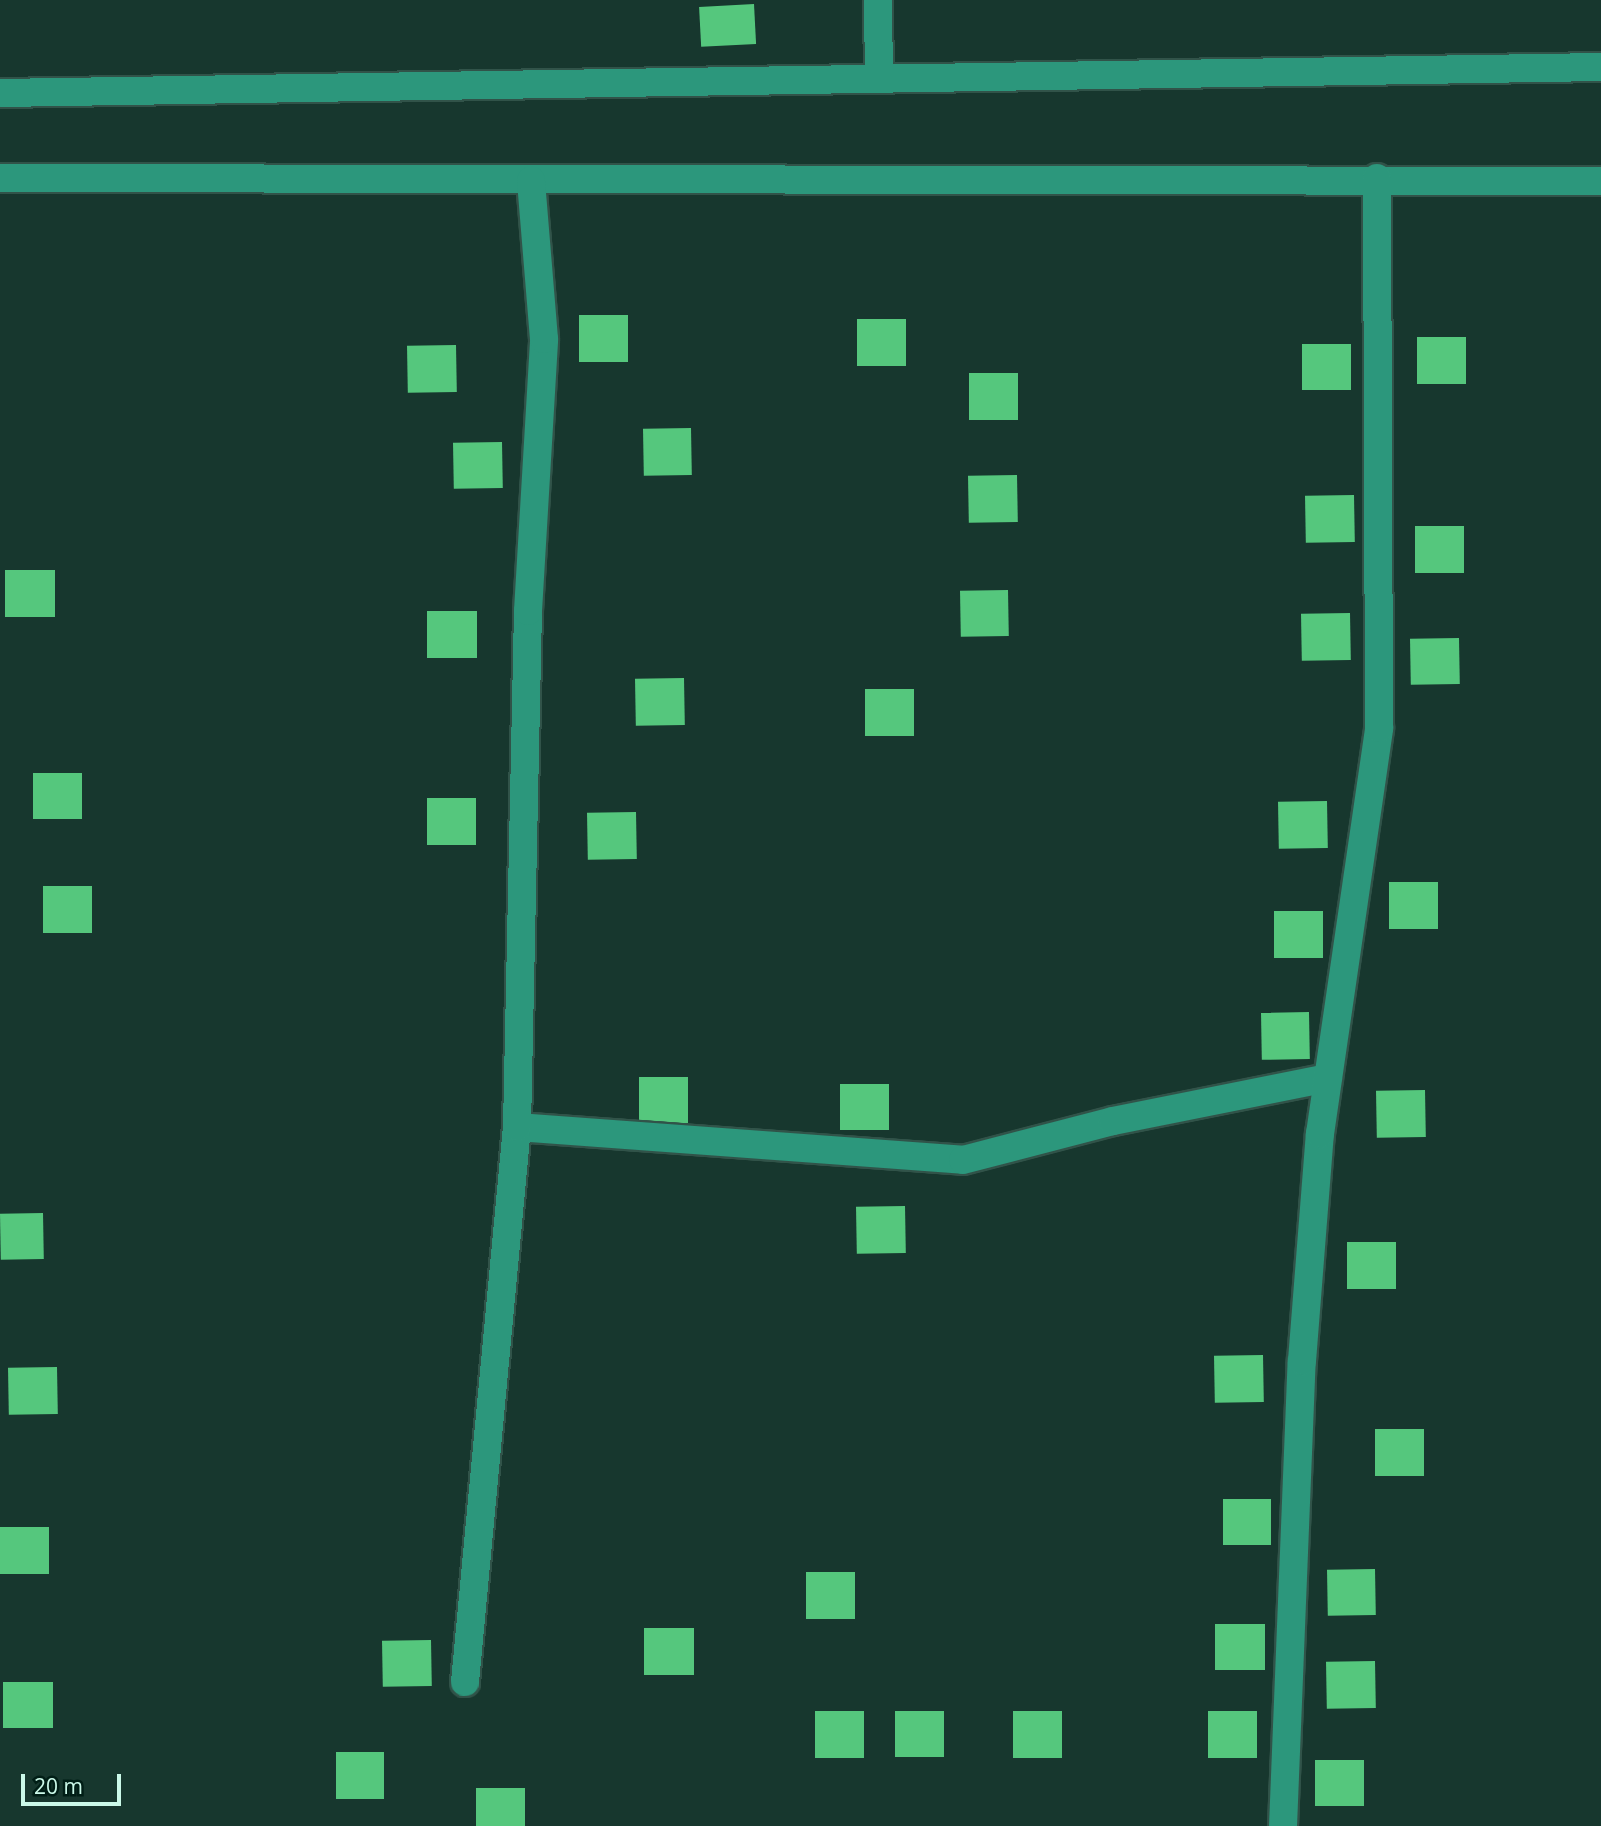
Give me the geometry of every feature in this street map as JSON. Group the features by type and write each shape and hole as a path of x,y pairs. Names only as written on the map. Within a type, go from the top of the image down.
{"street":[{"path":"878,0 879,79"},
{"path":"0,93 1601,67"},
{"path":"0,178 530,181 1377,178 1601,181"},
{"path":"1283,1826 1302,1361 1328,1078 1380,728 1377,178"},
{"path":"465,1682 517,1127 528,611 544,339 530,181"},
{"path":"517,1127 963,1160 1113,1121 1328,1078"}],"building":[{"path":"754,4 756,44 701,47 699,7"},
{"path":"579,315 628,315 628,362 579,362"},
{"path":"857,319 906,319 906,366 857,366"},
{"path":"1417,337 1466,337 1466,384 1417,384"},
{"path":"1302,344 1351,344 1351,390 1302,390"},
{"path":"456,345 457,392 408,393 407,346"},
{"path":"969,373 1018,373 1018,420 969,420"},
{"path":"691,428 692,475 644,476 643,429"},
{"path":"502,442 503,488 454,489 453,443"},
{"path":"1017,475 1018,522 969,523 968,476"},
{"path":"1354,495 1355,542 1306,543 1305,496"},
{"path":"1415,526 1464,526 1464,573 1415,573"},
{"path":"5,570 55,570 55,617 5,617"},
{"path":"1008,590 1009,636 961,637 960,591"},
{"path":"427,611 477,611 477,658 427,658"},
{"path":"1350,613 1351,660 1302,661 1301,614"},
{"path":"1459,638 1460,684 1411,685 1410,639"},
{"path":"684,678 685,725 636,726 635,679"},
{"path":"865,689 914,689 914,736 865,736"},
{"path":"33,773 82,773 82,819 33,819"},
{"path":"427,798 476,798 476,845 427,845"},
{"path":"1327,801 1328,848 1279,849 1278,802"},
{"path":"636,812 637,859 588,860 587,813"},
{"path":"1389,882 1438,882 1438,929 1389,929"},
{"path":"43,886 92,886 92,933 43,933"},
{"path":"1274,911 1323,911 1323,958 1274,958"},
{"path":"1309,1012 1310,1059 1262,1060 1261,1013"},
{"path":"639,1077 688,1077 688,1123 639,1123"},
{"path":"840,1084 889,1084 889,1130 840,1130"},
{"path":"1425,1090 1426,1137 1377,1138 1376,1091"},
{"path":"905,1206 906,1253 857,1254 856,1207"},
{"path":"43,1213 44,1259 1,1260 0,1214"},
{"path":"1347,1242 1396,1242 1396,1289 1347,1289"},
{"path":"1263,1355 1264,1402 1215,1403 1214,1356"},
{"path":"57,1367 58,1414 9,1415 8,1368"},
{"path":"1375,1429 1424,1429 1424,1476 1375,1476"},
{"path":"1223,1499 1271,1499 1271,1545 1223,1545"},
{"path":"0,1527 49,1527 49,1574 0,1574"},
{"path":"1375,1569 1376,1615 1328,1616 1327,1570"},
{"path":"806,1572 855,1572 855,1619 806,1619"},
{"path":"1215,1624 1265,1624 1265,1670 1215,1670"},
{"path":"644,1628 694,1628 694,1675 644,1675"},
{"path":"431,1640 432,1686 383,1687 382,1641"},
{"path":"1375,1661 1376,1708 1327,1709 1326,1662"},
{"path":"3,1682 53,1682 53,1728 3,1728"},
{"path":"815,1711 864,1711 864,1758 815,1758"},
{"path":"895,1711 944,1711 944,1757 895,1757"},
{"path":"1013,1711 1062,1711 1062,1758 1013,1758"},
{"path":"1208,1711 1257,1711 1257,1758 1208,1758"},
{"path":"336,1752 384,1752 384,1799 336,1799"},
{"path":"1315,1760 1364,1760 1364,1806 1315,1806"},
{"path":"476,1788 525,1788 525,1826 476,1826"}]}
